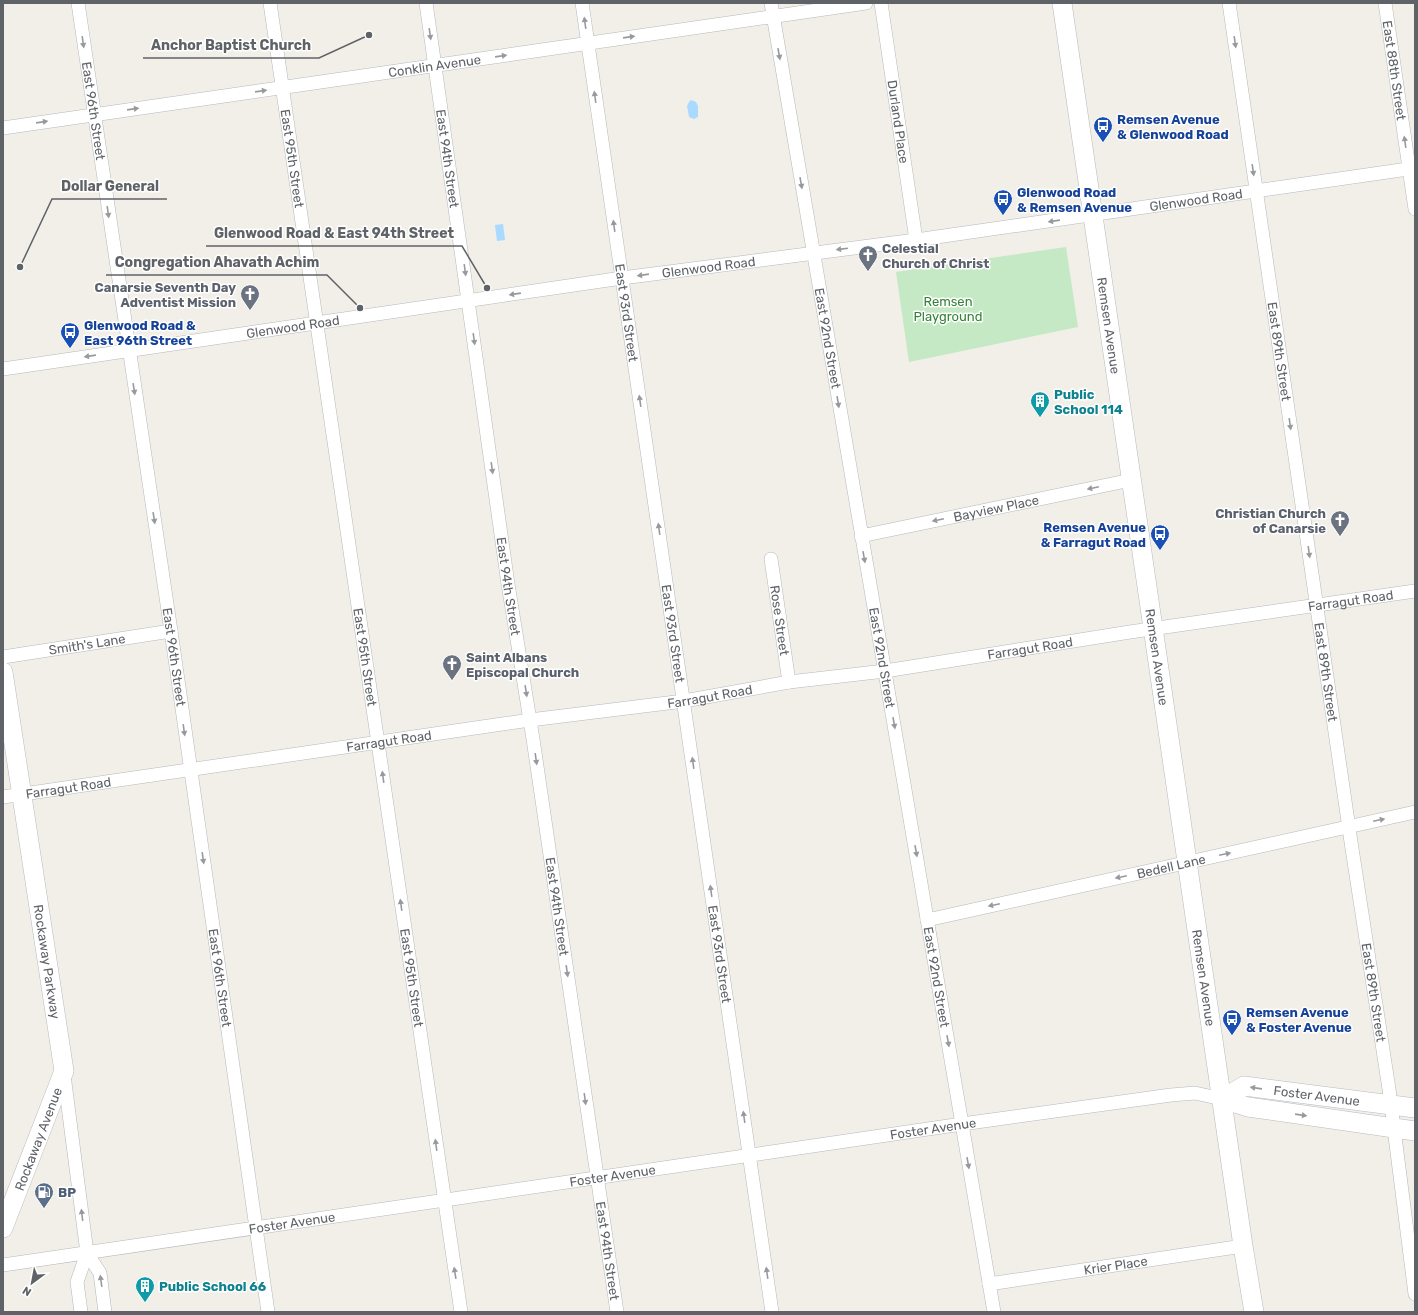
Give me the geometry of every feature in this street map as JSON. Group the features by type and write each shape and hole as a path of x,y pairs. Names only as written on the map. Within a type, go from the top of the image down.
{"main road":[{"name":"Remsen Avenue","path":"1062,3 1243,1246 1254,1312"},
{"name":"Rockaway Parkway","path":"3,672 64,1071"},
{"name":"Rockaway Avenue","path":"3,1228 64,1071"},
{"name":"Foster Avenue","path":"1222,1099 1244,1086 1415,1108"},
{"name":"Foster Avenue","path":"1222,1099 1248,1107 1415,1131"}],"street":[{"name":"East 96th Street","path":"78,3 128,351 171,631 268,1312"},
{"name":"East 95th Street","path":"270,3 461,1312"},
{"name":"East 94th Street","path":"426,3 508,584 530,720 617,1312"},
{"name":"East 93rd Street","path":"582,3 772,1312"},
{"name":"Conklin Avenue","path":"3,128 588,43 772,9 866,3"},
{"name":"Durland Place","path":"881,3 916,240"},
{"name":"East 89th Street","path":"1229,3 1349,827 1392,1106 1393,1128 1415,1294"},
{"name":"East 88th Street","path":"1385,3 1412,168 1415,209"},
{"name":"East 92nd Street","path":"772,9 994,1312"},
{"name":"Glenwood Road","path":"3,368 622,278 916,240 1412,168"},
{"name":"Bayview Place","path":"861,536 1131,480"},
{"name":"Rose Street","path":"771,559 789,682"},
{"name":"Farragut Road","path":"3,797 530,720 684,701 789,682 885,671 1153,629 1415,591"},
{"name":"Smith's Lane","path":"3,657 171,631"},
{"name":"Bedell Lane","path":"927,920 1415,812"},
{"name":"Rockaway Parkway","path":"64,1071 87,1253 100,1274 105,1312"},
{"name":"Foster Avenue","path":"3,1265 962,1124 1195,1093 1222,1099"},
{"name":"Krier Place","path":"989,1284 1243,1246"},
{"name":"Rockaway Parkway","path":"81,1312 77,1282 87,1253"}],"green space":[{"name":"Remsen Playground","path":"1066,247 1078,327 909,362 896,272"}],"water":[{"path":"691,100 696,102 698,106 698,117 694,119 689,117 687,106"},
{"path":"503,224 505,240 497,241 495,225"}],"place":[{"name":"Anchor Baptist Church","path":"369,35"},
{"name":"Remsen Avenue & Glenwood Road","path":"1103,143"},
{"name":"Glenwood Road & Remsen Avenue","path":"1003,216"},
{"name":"Dollar General","path":"20,267"},
{"name":"Celestial Church of Christ","path":"868,272"},
{"name":"Glenwood Road & East 94th Street","path":"487,288"},
{"name":"Congregation Ahavath Achim","path":"360,308"},
{"name":"Canarsie Seventh Day Adventist Mission","path":"250,311"},
{"name":"Glenwood Road & East 96th Street","path":"70,349"},
{"name":"Public School 114","path":"1040,418"},
{"name":"Christian Church of Canarsie","path":"1340,537"},
{"name":"Remsen Avenue & Farragut Road","path":"1160,551"},
{"name":"Saint Albans Episcopal Church","path":"452,681"},
{"name":"Remsen Avenue & Foster Avenue","path":"1232,1036"},
{"name":"BP","path":"44,1209"},
{"name":"Public School 66","path":"145,1303"}]}
